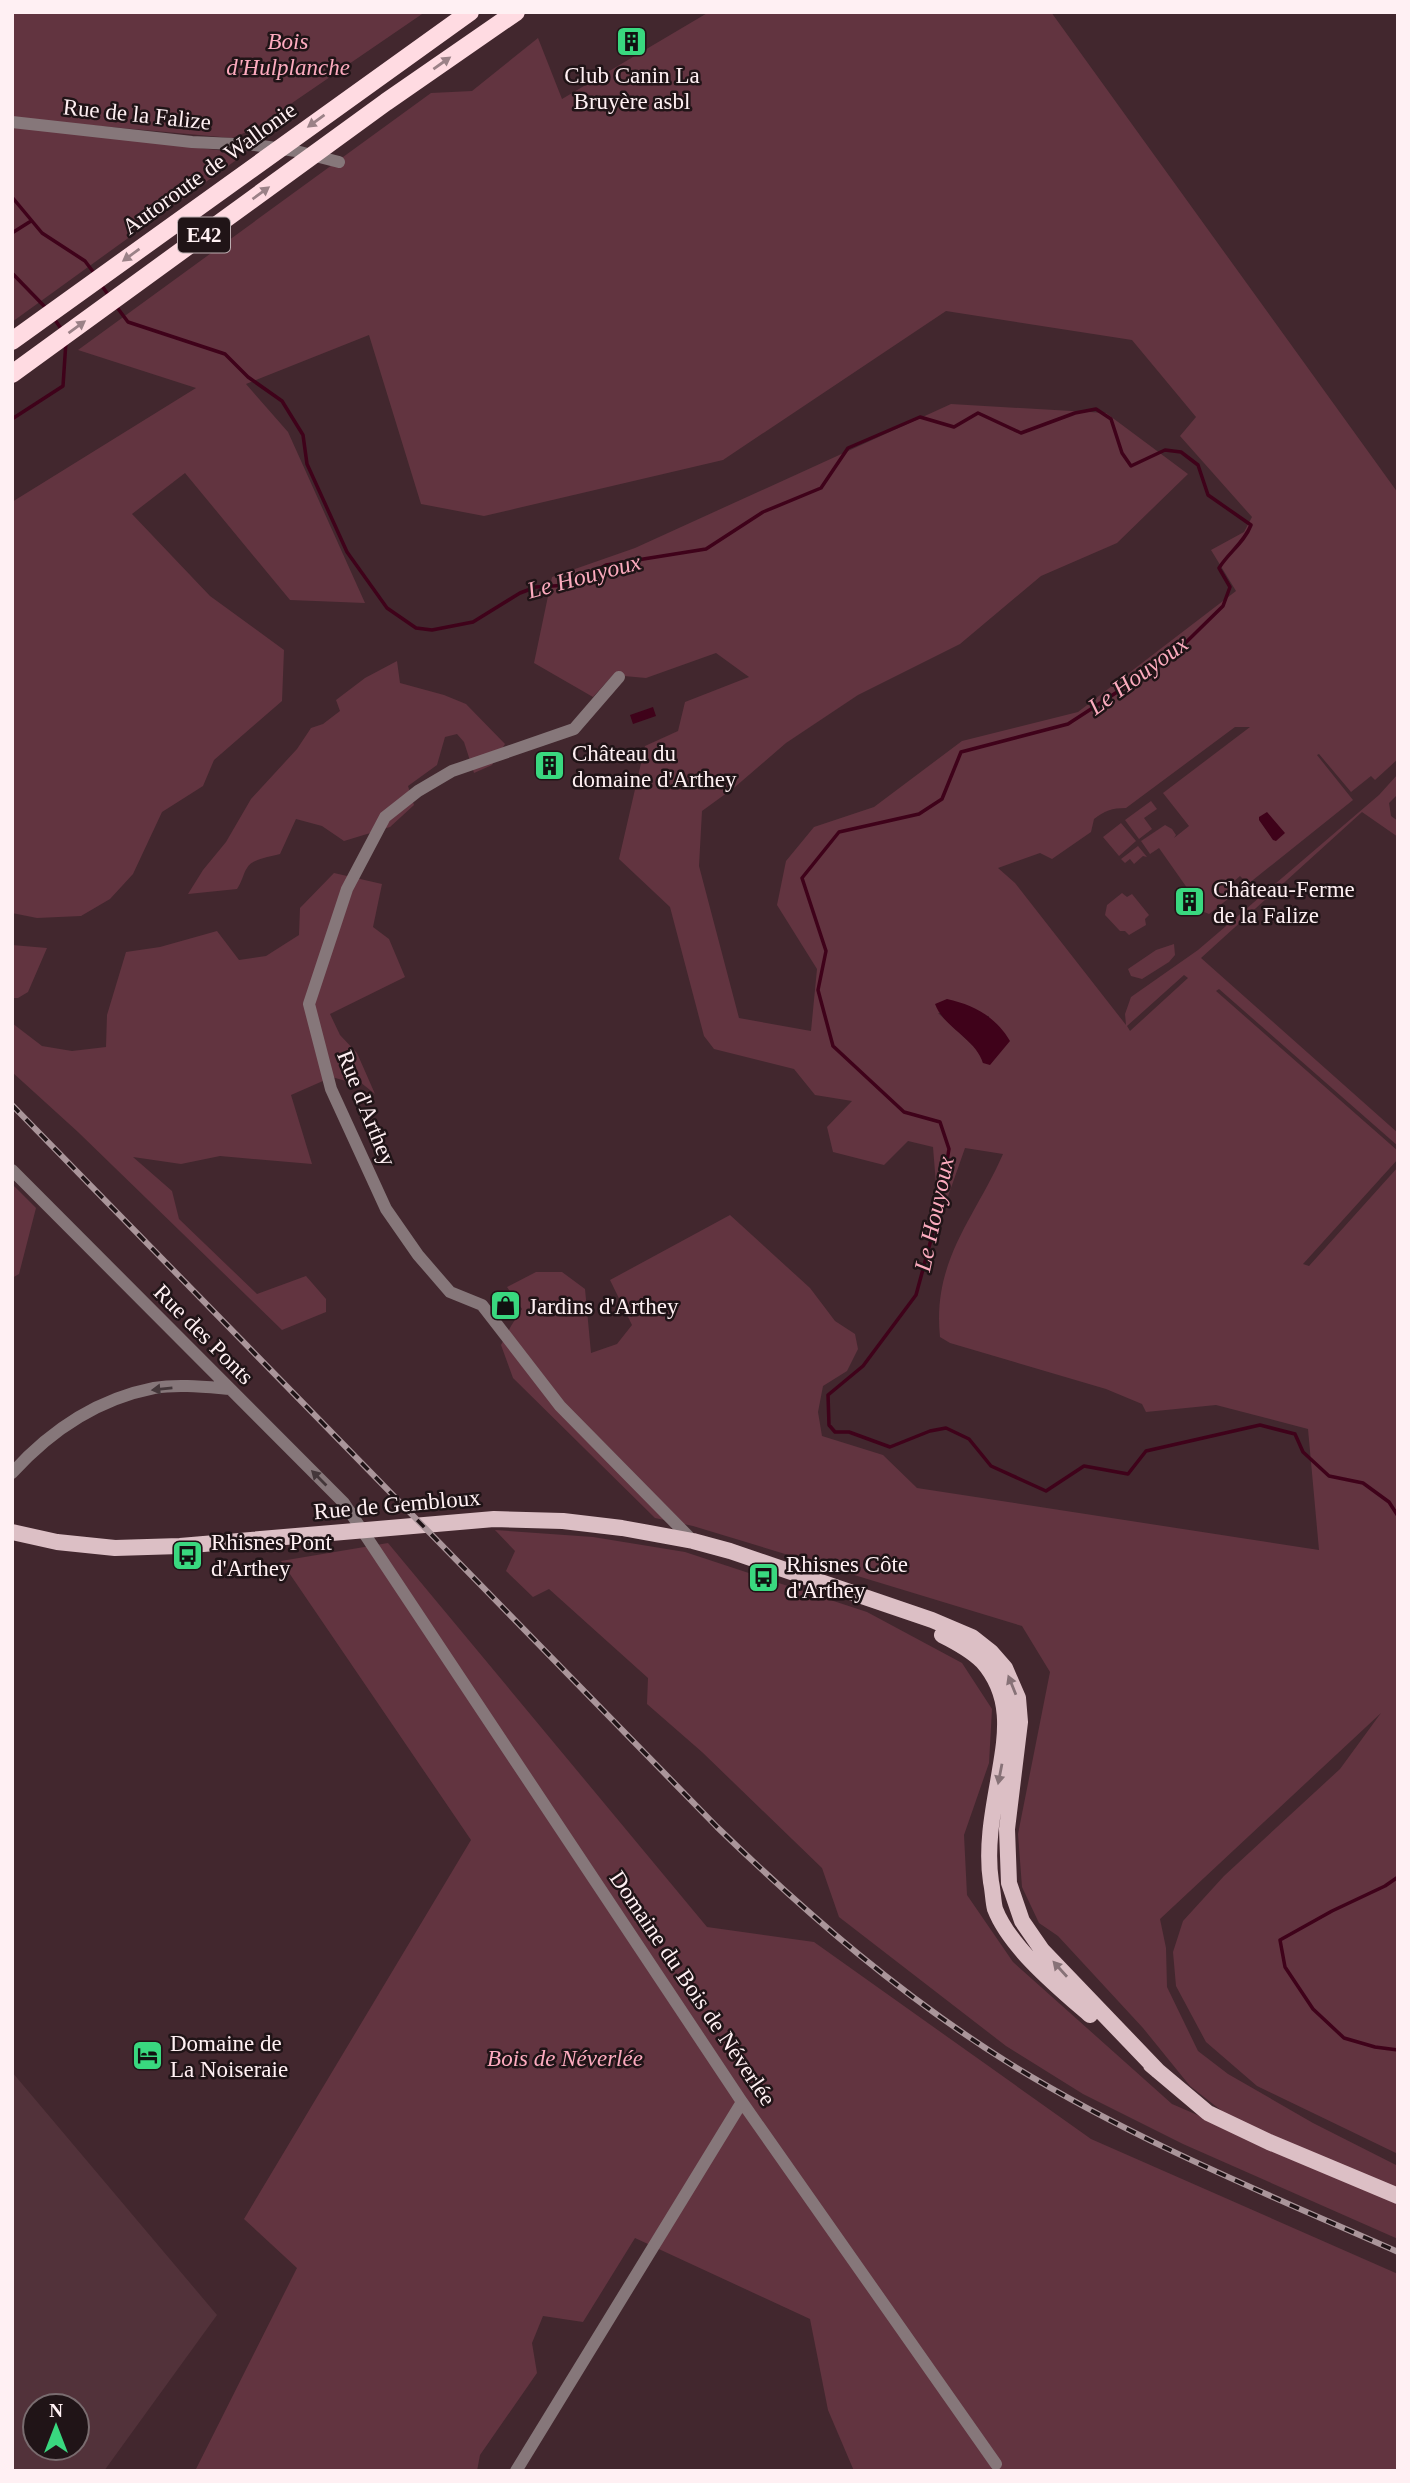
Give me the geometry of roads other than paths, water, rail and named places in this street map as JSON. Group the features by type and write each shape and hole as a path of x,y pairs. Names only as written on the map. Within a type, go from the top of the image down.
{"highway":[{"name":"Autoroute de Wallonie","path":"12,341 470,12"},
{"name":"E42","path":"17,371 386,102 516,12"}],"main road":[{"name":"Rue de Gembloux","path":"12,1532 57,1542 115,1548 180,1546 494,1519 564,1521 622,1528 730,1551 932,1620 972,1637 1005,1668 1018,1698 1020,1722 1007,1829 1009,1883 1022,1921 1042,1950 1158,2071 1208,2113 1269,2142 1398,2196"}],"street":[{"name":"Rue de la Falize","path":"12,122 192,142 255,145 296,151 340,162"},
{"name":"Rue d'Arthey","path":"618,677 574,729 452,771 418,791 385,817 347,889 309,1004 331,1088 386,1209 418,1255 450,1292 482,1306 559,1406 693,1541"},
{"name":"Rue des Ponts","path":"12,1170 344,1503 363,1531"},
{"path":"12,1473 67,1423 118,1399 156,1388 230,1389"},
{"name":"Domaine du Bois de Néverlée","path":"363,1531 742,2102 996,2464"},
{"path":"516,2471 742,2102"}],"waterway":[{"name":"Le Houyoux","path":"12,197 42,233 85,261 94,273"},
{"path":"12,233 31,221"},
{"path":"12,273 46,308"},
{"name":"Le Houyoux","path":"100,283 109,296"},
{"name":"Le Houyoux","path":"116,306 128,322 225,354 248,377 282,401 303,435 307,464 347,552 387,608 416,628 432,630 473,622 520,593 536,587 569,585 606,565 706,549 763,512 821,488 848,448 920,417 954,427 978,413 1021,433 1075,413 1096,409 1111,419 1122,453 1131,466 1165,450 1181,452 1198,465 1208,495 1251,525 1219,568 1230,587 1223,606 1171,657 1068,724 961,752 942,799 919,814 839,832 802,878 826,951 818,990 833,1046 904,1112 940,1122 949,1149 938,1214 916,1295 863,1366 828,1395 829,1425 835,1432 849,1432 890,1447 930,1431 946,1428 969,1439 991,1466 1046,1491 1084,1466 1128,1474 1146,1451 1260,1425 1295,1434 1303,1452 1329,1476 1363,1483 1389,1502 1398,1516"},
{"path":"53,317 62,330"},
{"path":"12,419 63,386 66,341"},
{"name":"Le Houyoux","path":"1398,1877 1280,1940 1285,1967 1313,2009 1344,2038 1398,2050"}],"railway":[{"path":"12,1105 717,1827 786,1892 858,1954 972,2039 1105,2118 1250,2187 1398,2252"}],"place":[{"name":"Club Canin La Bruyère asbl","path":"632,41"},
{"name":"Château du domaine d'Arthey","path":"549,766"},
{"name":"Château-Ferme de la Falize","path":"1190,902"},
{"name":"Jardins d'Arthey","path":"505,1306"},
{"name":"Rhisnes Pont d'Arthey","path":"188,1555"},
{"name":"Rhisnes Côte d'Arthey","path":"763,1577"},
{"name":"Domaine de La Noiseraie","path":"147,2056"}],"park label":[{"name":"Bois d'Hulplanche","path":"288,54"},
{"name":"Bois de Néverlée","path":"565,2058"}]}
